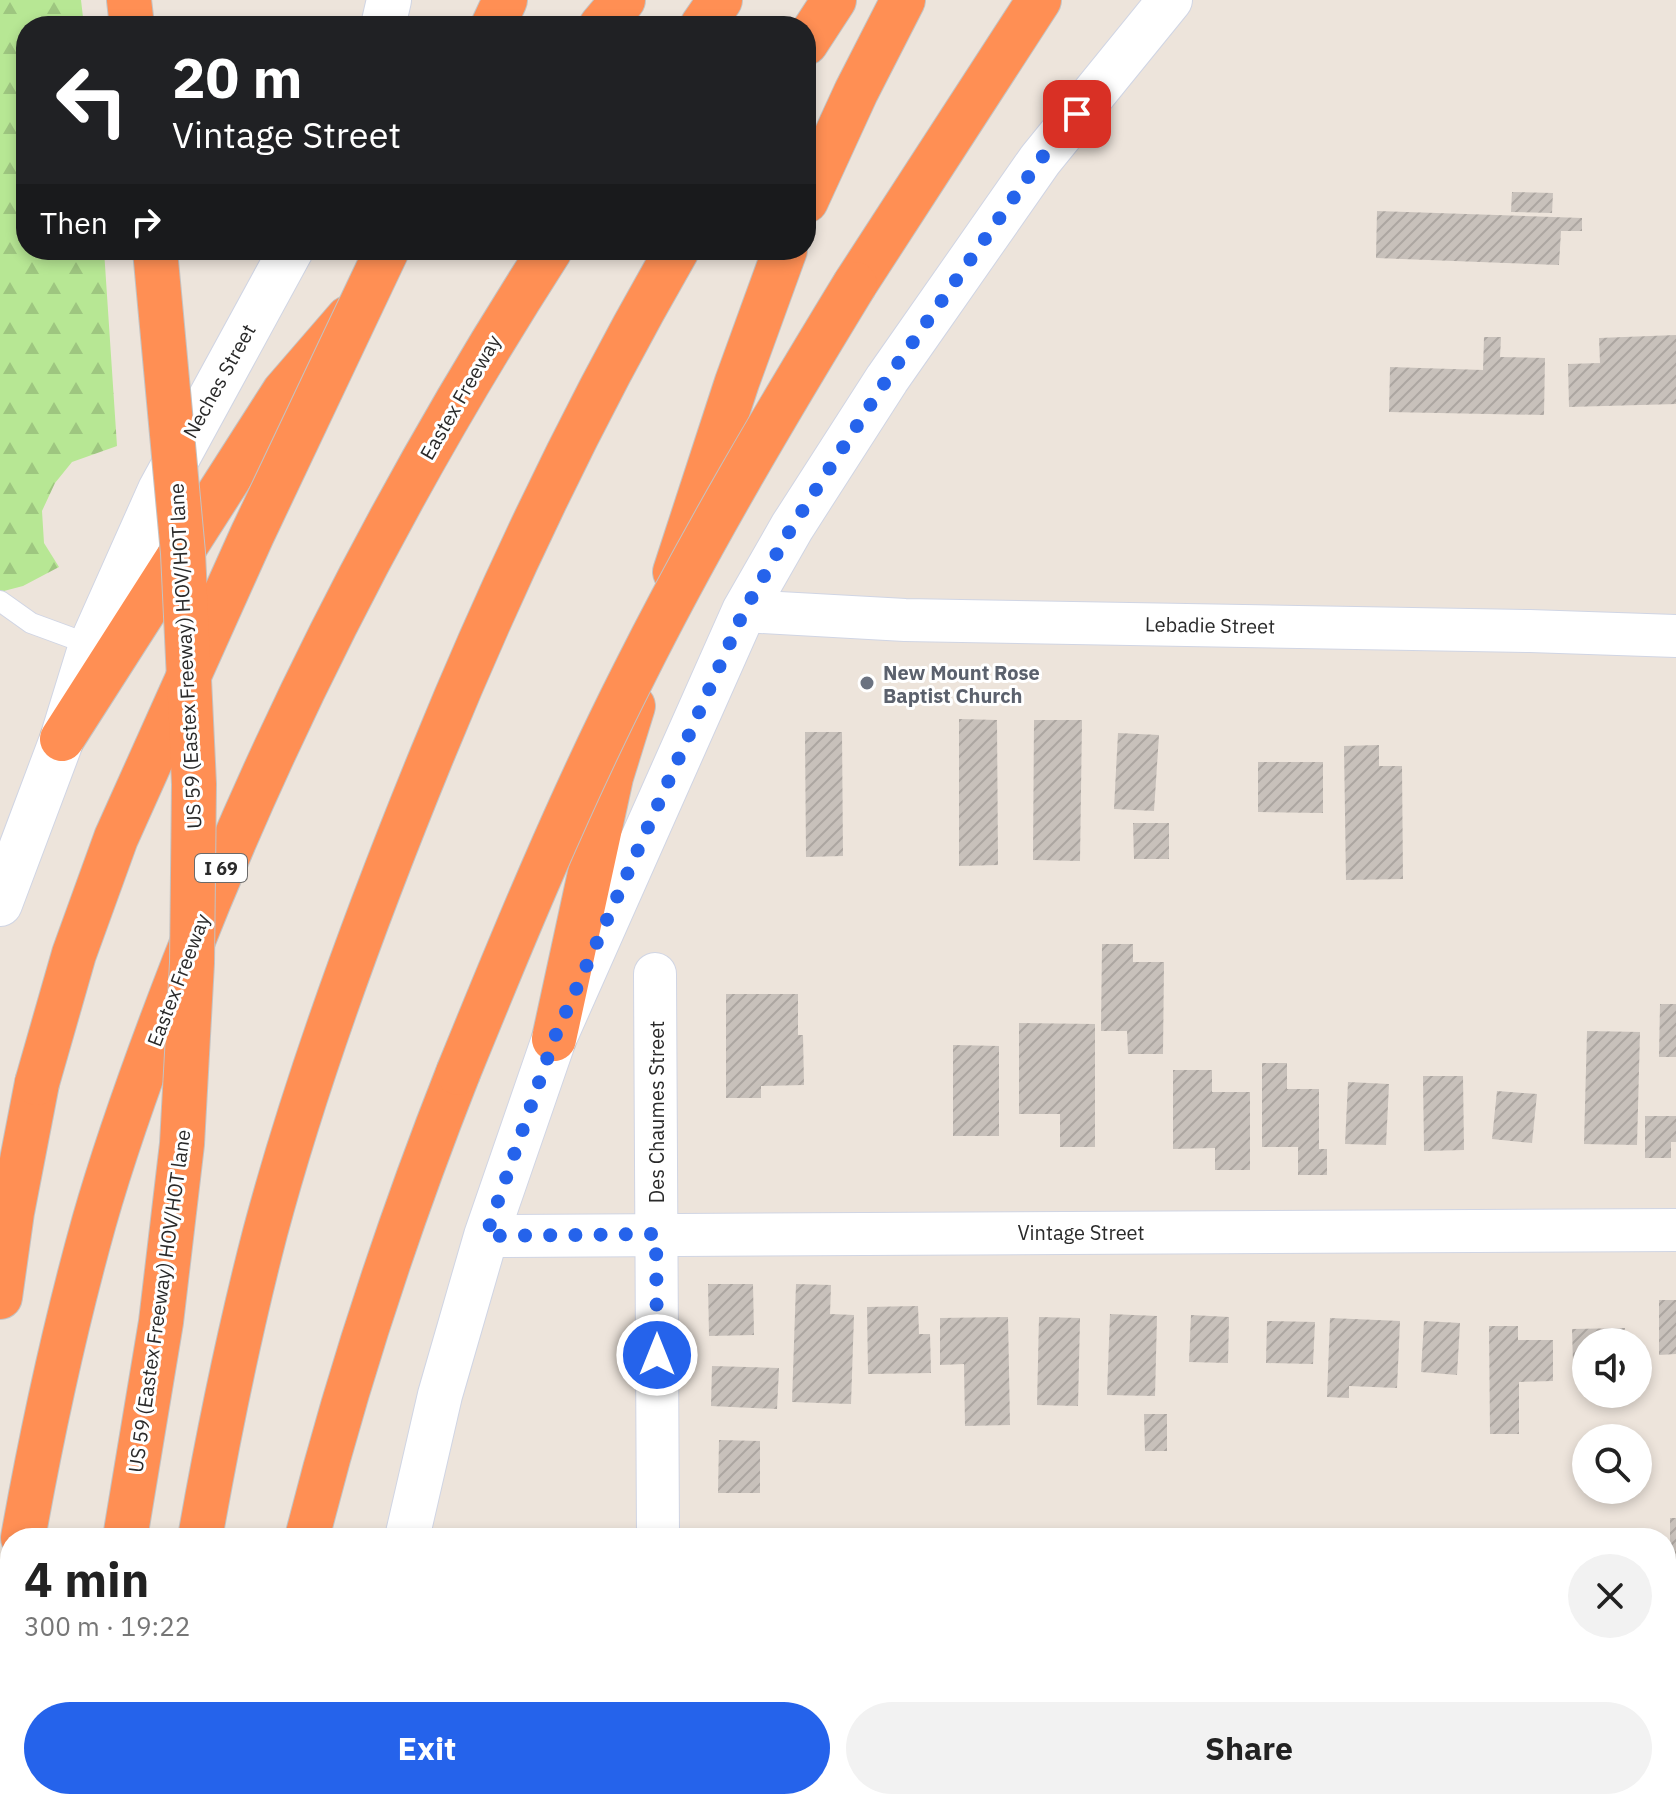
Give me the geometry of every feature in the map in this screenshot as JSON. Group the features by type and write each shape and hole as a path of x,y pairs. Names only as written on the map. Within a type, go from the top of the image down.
{"highway":[{"path":"609,16 623,0"},
{"path":"816,28 834,0"},
{"path":"816,179 903,0"},
{"path":"309,1528 330,1445 391,1251 458,1073 545,865 633,675 751,456 855,284 1039,0"},
{"name":"US 59 (Eastex Freeway) HOV/HOT lane","path":"127,1528 161,1322 182,1144 192,963 194,784 183,553 156,260"},
{"path":"0,1297 12,1212 37,1083 74,954 116,838 252,535 382,260"},
{"path":"62,739 284,392 399,260"},
{"name":"Eastex Freeway","path":"25,1528 61,1351 95,1221 131,1103 223,864 272,752 367,562 457,402 544,260"},
{"path":"202,1528 233,1364 266,1231 304,1104 380,889 462,682 518,556 573,439 671,260"},
{"path":"554,1039 611,777 737,382 781,260"}],"main road":[{"path":"409,1528 440,1395 486,1236 554,1039 744,611 792,527 887,379 1031,172 1170,0"},
{"name":"Neches Street","path":"0,904 62,739 91,645 160,490 286,260"}],"street":[{"name":"Lebadie Street","path":"744,611 905,620 1676,636"},
{"name":"Des Chaumes Street","path":"655,974 658,1528"},
{"name":"Vintage Street","path":"486,1236 1676,1230"}],"lane":[{"path":"0,601 31,623 91,645"}],"green space":[{"path":"0,0 81,0 83,16 16,16 16,260 105,260 117,446 72,462 55,483 42,511 44,543 59,567 23,586 0,592"}],"building":[{"path":"1512,192 1553,193 1552,213 1511,212"},
{"path":"1377,211 1582,218 1582,231 1561,231 1559,265 1376,258"},
{"path":"1676,335 1676,404 1569,407 1568,364 1600,363 1599,338"},
{"path":"1484,337 1501,337 1500,357 1545,358 1544,415 1389,412 1390,367 1483,370"},
{"path":"959,719 997,720 998,865 959,866"},
{"path":"1034,720 1082,720 1080,861 1033,860"},
{"path":"805,732 842,732 843,856 806,857"},
{"path":"1118,733 1159,735 1154,811 1114,809"},
{"path":"1379,745 1379,766 1402,766 1403,879 1346,880 1344,746"},
{"path":"1258,762 1323,762 1323,813 1258,812"},
{"path":"1133,823 1169,823 1169,859 1134,859"},
{"path":"1102,944 1133,944 1133,962 1164,962 1163,1054 1128,1054 1127,1031 1101,1031"},
{"path":"726,994 798,994 798,1035 803,1035 804,1085 761,1086 761,1098 726,1098"},
{"path":"1660,1004 1676,1004 1676,1057 1659,1057"},
{"path":"1019,1023 1095,1024 1095,1147 1060,1147 1060,1114 1019,1114"},
{"path":"1587,1031 1640,1032 1637,1145 1584,1144"},
{"path":"953,1045 999,1046 999,1136 953,1136"},
{"path":"1262,1063 1287,1063 1287,1089 1319,1089 1319,1149 1327,1149 1327,1175 1298,1175 1298,1147 1262,1147"},
{"path":"1173,1070 1212,1070 1212,1092 1250,1092 1250,1170 1215,1170 1215,1148 1173,1149"},
{"path":"1423,1076 1463,1076 1464,1150 1424,1151"},
{"path":"1348,1082 1389,1084 1386,1145 1345,1144"},
{"path":"1497,1091 1537,1094 1532,1143 1492,1139"},
{"path":"1645,1116 1676,1116 1676,1142 1671,1142 1671,1158 1645,1158"},
{"path":"708,1284 753,1284 754,1335 709,1336"},
{"path":"796,1284 831,1285 830,1314 854,1315 851,1404 792,1402"},
{"path":"1659,1300 1676,1300 1676,1354 1659,1355"},
{"path":"918,1306 919,1334 930,1334 931,1373 868,1374 867,1307"},
{"path":"1110,1314 1157,1316 1155,1396 1107,1395"},
{"path":"1191,1315 1229,1317 1228,1363 1189,1362"},
{"path":"1008,1317 1010,1425 965,1426 964,1364 940,1365 940,1318"},
{"path":"1039,1317 1080,1318 1078,1406 1037,1405"},
{"path":"1330,1318 1400,1321 1397,1388 1349,1386 1349,1398 1327,1397"},
{"path":"1267,1321 1315,1322 1313,1364 1266,1363"},
{"path":"1424,1321 1460,1323 1457,1375 1421,1372"},
{"path":"1489,1326 1518,1326 1518,1340 1553,1340 1553,1381 1519,1382 1519,1434 1490,1434"},
{"path":"712,1366 779,1368 777,1409 711,1406"},
{"path":"1144,1414 1167,1414 1167,1451 1145,1451"},
{"path":"719,1440 760,1441 760,1493 718,1493"},
{"path":"1670,1518 1676,1518 1676,1528 1670,1528"}],"place":[{"name":"New Mount Rose Baptist Church","path":"867,683"}],"route":[{"path":"657,1355 656,1234 486,1236 554,1039 744,611 792,527 887,379 1040,160 1077,114"}]}
